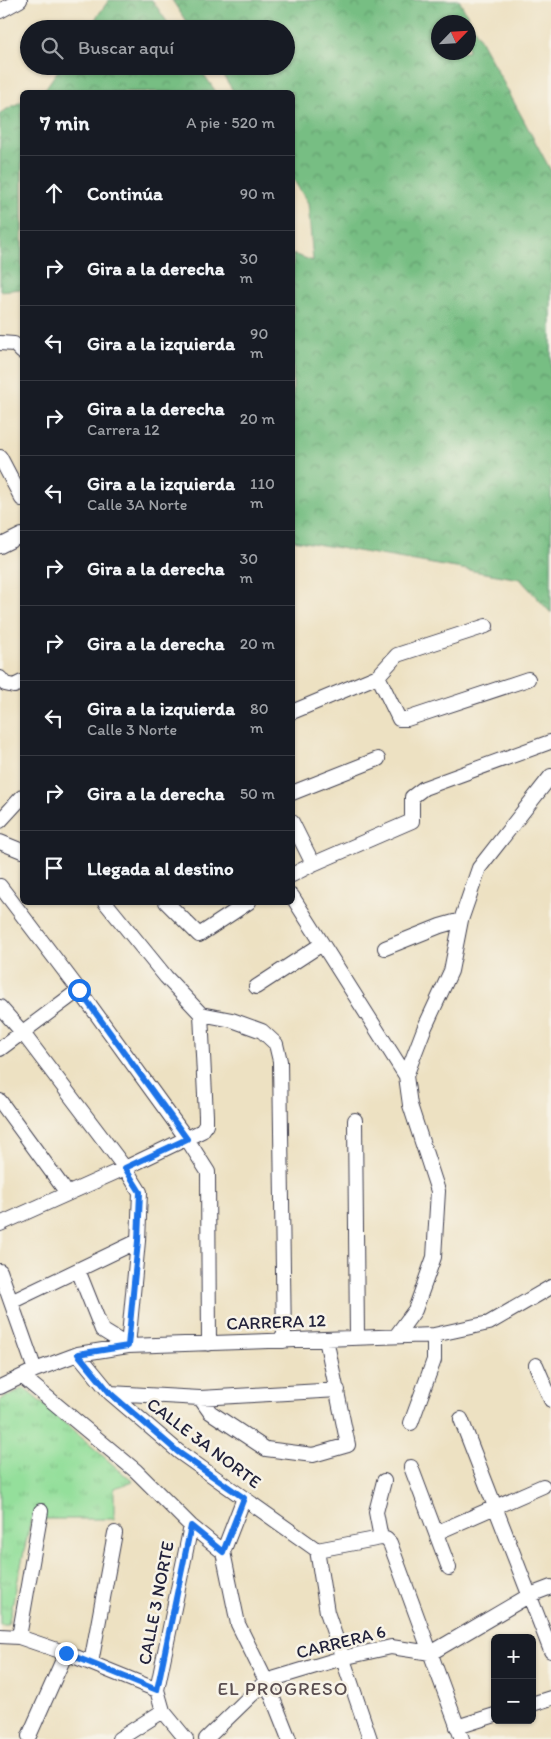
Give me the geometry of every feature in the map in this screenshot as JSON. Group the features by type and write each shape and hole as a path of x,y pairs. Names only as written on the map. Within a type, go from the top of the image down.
{"street":[{"path":"0,11 20,0"},
{"path":"0,343 14,344 20,350"},
{"path":"0,457 20,495"},
{"path":"0,546 20,536"},
{"path":"295,711 378,676 397,655 486,626"},
{"path":"378,676 399,719 406,719 528,679"},
{"path":"0,678 4,684 14,686 20,683"},
{"path":"295,873 412,821 412,797 424,788 550,742"},
{"path":"295,792 378,759"},
{"path":"406,1076 424,1030 451,971 461,920 479,868 551,776"},
{"path":"0,821 20,799"},
{"path":"295,828 313,864"},
{"path":"0,842 20,850"},
{"path":"0,886 79,990 187,1139 208,1172 210,1344"},
{"path":"295,901 406,1076 410,1105 438,1191 434,1257 415,1310 396,1336"},
{"path":"107,905 166,977 201,1014 232,1020 262,1030 276,1044 280,1061 284,1341"},
{"path":"169,905 199,935 244,905"},
{"path":"385,948 440,926 461,920"},
{"path":"256,988 322,944"},
{"path":"0,1049 79,990"},
{"path":"0,1006 22,1032 125,1168 140,1192 138,1241 128,1346 102,1330 78,1270"},
{"path":"0,1224 202,1131 206,1125 201,1014"},
{"path":"0,1101 67,1193"},
{"path":"355,1120 357,1337"},
{"path":"12,1302 138,1241"},
{"path":"0,1271 35,1370"},
{"name":"CARRERA 12","path":"0,1387 35,1370 78,1354 128,1346 434,1335 489,1324 551,1288"},
{"path":"411,1423 434,1360 434,1335"},
{"path":"200,1398 210,1412 266,1449 313,1455 348,1445 326,1339"},
{"name":"CALLE 3A NORTE","path":"78,1354 110,1393 178,1452 317,1550"},
{"path":"536,1365 551,1398"},
{"path":"23,1377 136,1471 191,1526 223,1552"},
{"path":"110,1393 200,1398 338,1390"},
{"path":"461,1419 551,1651"},
{"path":"411,1467 449,1568"},
{"path":"381,1538 376,1512 384,1481"},
{"path":"436,1533 543,1486"},
{"path":"244,1498 223,1552 238,1624 266,1681 289,1739"},
{"path":"19,1637 41,1511"},
{"name":"CALLE 3 NORTE","path":"186,1739 163,1711 157,1690 191,1526"},
{"path":"91,1663 115,1533"},
{"path":"370,1739 327,1612 317,1550 381,1538 386,1539 390,1543 432,1653 460,1733 491,1717"},
{"path":"432,1653 530,1595 551,1587"},
{"path":"0,1636 19,1637 66,1653 157,1690"},
{"name":"CARRERA 6","path":"206,1739 266,1681 342,1658 391,1647 432,1653"},
{"path":"29,1736 66,1653"},
{"path":"536,1703 551,1698"},
{"path":"119,1739 163,1711"}],"green space":[{"path":"109,0 152,0 166,20 95,20"},
{"path":"172,0 459,0 467,15 431,15 431,60 476,60 476,32 551,171 551,613 520,579 295,540 295,255 313,261 308,203 295,182 295,90 233,90 223,75 295,75 295,20 185,20"},
{"path":"55,75 204,75 215,90 43,90"},
{"path":"20,102 20,289 0,291 0,113"},
{"path":"24,1388 133,1482 114,1488 114,1519 31,1519 8,1625 0,1625 0,1400"}],"district":[{"name":"EL PROGRESO","path":"283,1688"}],"route":[{"path":"66,1653 157,1690 191,1526 223,1552 244,1498 178,1452 110,1393 78,1354 128,1346 138,1241 140,1192 125,1168 187,1139 79,990"}]}
